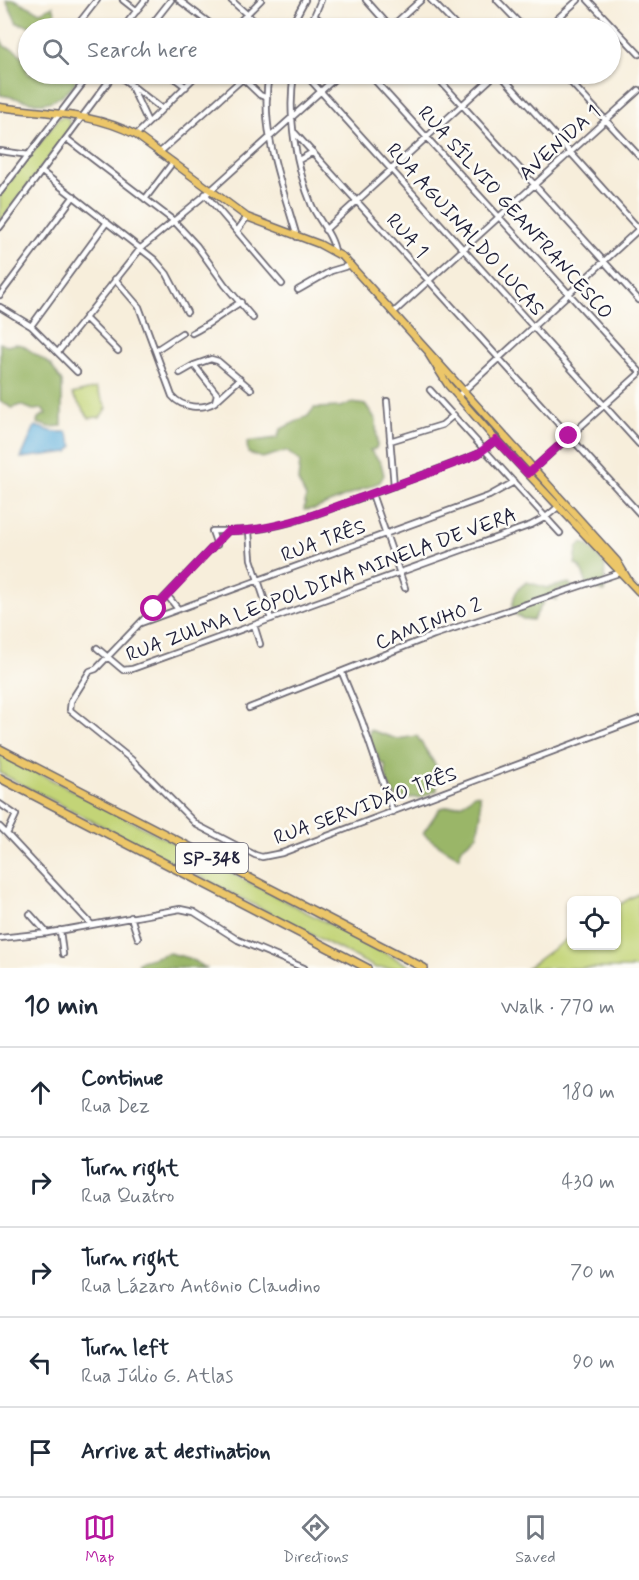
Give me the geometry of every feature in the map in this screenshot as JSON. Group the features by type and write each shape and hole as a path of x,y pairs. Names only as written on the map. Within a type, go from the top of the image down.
{"highway":[{"name":"SP-348","path":"0,749 424,968"},
{"name":"SP-348","path":"0,778 367,968"}],"main road":[{"path":"0,107 83,116 106,122 136,135 173,162 207,193 247,218 335,252 351,265 534,468 617,561 629,581"},
{"path":"426,349 458,396 496,440 639,592"}],"street":[{"path":"83,18 97,0"},
{"path":"123,0 136,11"},
{"path":"131,18 145,0"},
{"path":"157,18 171,0"},
{"path":"179,0 203,18"},
{"path":"231,0 252,18"},
{"path":"241,18 261,0"},
{"path":"295,18 305,0"},
{"path":"315,16 321,0"},
{"path":"366,0 382,18"},
{"path":"402,18 421,0"},
{"path":"430,0 448,18"},
{"path":"497,0 514,18"},
{"path":"558,18 578,0"},
{"path":"588,0 605,18"},
{"path":"621,35 639,54"},
{"path":"0,192 82,84"},
{"path":"0,227 108,84"},
{"path":"130,84 148,122"},
{"path":"131,84 162,109"},
{"path":"182,84 186,87"},
{"path":"136,135 189,84"},
{"path":"159,153 236,84"},
{"path":"249,84 260,95 267,98"},
{"path":"268,84 270,137 279,181 297,237"},
{"path":"294,84 292,117 299,160 308,195 335,252"},
{"name":"RUA AGUINALDO LUCAS","path":"314,84 639,444"},
{"path":"58,352 141,248 207,193 328,84"},
{"name":"RUA SÍLVIO GEANFRANCESCO","path":"378,84 639,372"},
{"path":"443,84 639,300"},
{"path":"325,230 486,84"},
{"path":"458,396 639,229 507,84"},
{"path":"572,84 639,156"},
{"name":"AVENIDA 1","path":"393,313 639,90"},
{"name":"RUA 1","path":"295,134 639,513"},
{"path":"67,139 174,220 253,318"},
{"path":"0,151 29,155"},
{"path":"299,160 313,152"},
{"path":"145,199 173,162"},
{"path":"42,172 141,248 167,274 188,312"},
{"path":"207,193 282,284"},
{"path":"0,295 74,196"},
{"path":"237,231 247,218"},
{"path":"31,326 107,222"},
{"path":"298,290 331,271 351,265"},
{"path":"115,279 139,307 167,385 172,396 182,405 207,406 240,379"},
{"path":"192,333 207,327 214,318 241,302"},
{"path":"0,307 31,326 76,372"},
{"path":"86,319 118,351"},
{"path":"156,350 182,333"},
{"path":"180,373 211,359 218,361 252,389"},
{"path":"194,365 217,394 217,399"},
{"path":"528,474 639,372"},
{"path":"430,390 560,532"},
{"path":"387,401 394,486"},
{"path":"390,441 442,425 453,415"},
{"path":"216,545 212,531 249,531 298,520 394,486 485,449 496,440"},
{"name":"RUA TRÊS","path":"140,623 489,496 514,482"},
{"path":"372,494 405,588"},
{"name":"RUA ZULMA LEOPOLDINA MINELA DE VERA","path":"97,648 128,671 546,517 558,507"},
{"path":"107,657 228,531"},
{"path":"249,531 251,559 271,619"},
{"name":"CAMINHO 2","path":"249,708 434,635 594,579 619,573"},
{"path":"167,595 178,609"},
{"path":"154,609 162,616"},
{"path":"254,625 260,644"},
{"name":"RUA SERVIDÃO TRÊS","path":"107,657 96,669 90,671 72,701 70,710 132,760 197,825 262,857 282,853 639,719"},
{"path":"342,673 362,721 393,812"},
{"path":"0,804 16,815 7,834"},
{"path":"0,827 90,923"},
{"path":"0,931 2,937 47,933 169,909 187,910 201,915 238,940 304,968"},
{"path":"30,914 47,933"},
{"path":"131,917 138,938"},
{"path":"60,930 63,954"}],"green space":[{"path":"6,0 15,0 40,12 53,6 57,18 18,18 17,23"},
{"path":"0,38 5,47 18,53 18,84 74,84 59,97 43,103 0,95"},
{"path":"63,116 69,119 70,129 0,222 0,195 59,118"},
{"path":"0,343 7,346 22,345 51,365 62,382 62,426 49,427 37,423 38,418 46,414 43,409 33,410 21,405 12,408 0,401"},
{"path":"96,388 107,408 100,417 89,418 72,394"},
{"path":"352,403 366,405 376,420 377,446 370,450 381,463 384,475 380,482 315,509 304,510 306,497 298,481 300,461 286,451 262,458 248,453 247,442 277,438 281,429 308,416 314,408 340,407"},
{"path":"581,543 588,545 605,565 604,592 588,586 580,567 575,564 577,549"},
{"path":"527,582 547,588 569,583 574,590 558,589 556,600 547,596 533,620 523,619 512,612 512,607 517,591"},
{"path":"370,730 397,739 417,736 436,766 437,790 420,798 396,797 387,783 385,764 380,763 371,743"},
{"path":"0,753 414,968 376,968 0,773"},
{"path":"474,794 480,795 481,814 477,835 462,847 459,857 423,833 440,808 463,804"},
{"path":"639,893 639,968 527,968 567,939 567,950 621,950 621,904"},
{"path":"169,953 189,958 206,968 140,968 138,962"}],"water":[{"path":"35,426 54,432 67,432 73,446 69,452 21,458"}],"route":[{"path":"154,609 228,531 249,531 298,520 478,454 496,440 528,474 569,436"}]}
